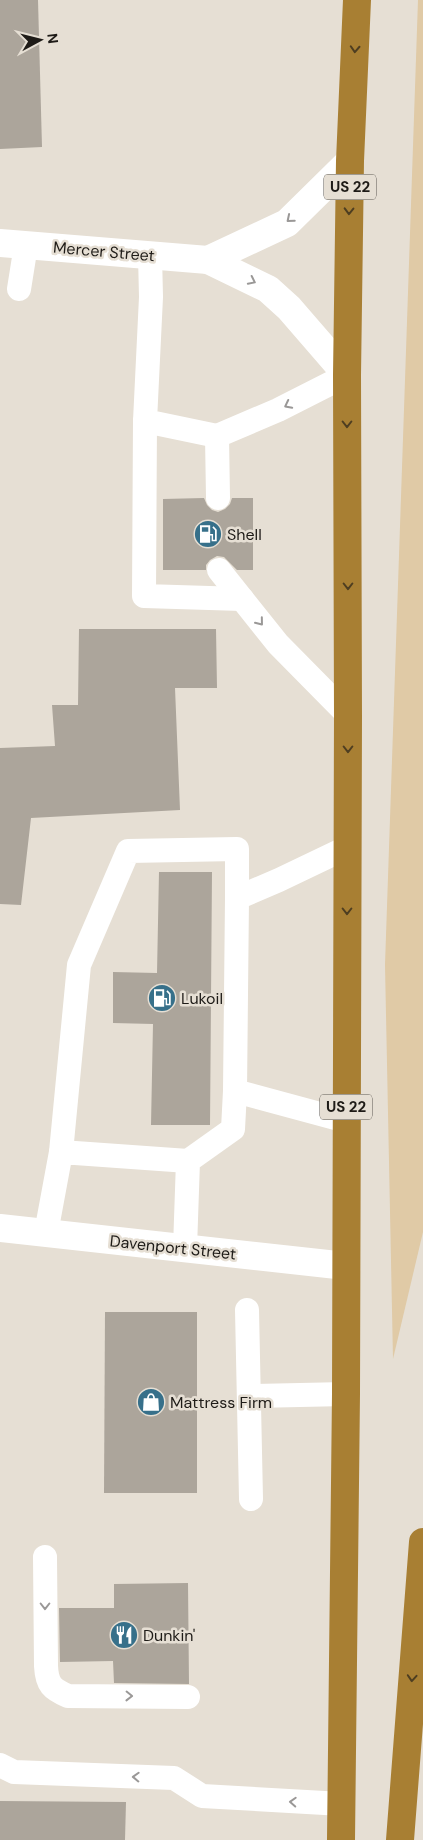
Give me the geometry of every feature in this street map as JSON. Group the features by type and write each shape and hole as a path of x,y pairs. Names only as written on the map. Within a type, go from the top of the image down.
{"highway":[{"name":"US 22","path":"341,1840 346,1394 347,375 350,161 357,0"},
{"path":"400,1840 423,1542"}],"street":[{"path":"208,260 286,223 350,161"},
{"name":"Mercer Street","path":"13,244 208,260 268,289 288,308 347,375"},
{"name":"Davenport Street","path":"0,1228 346,1266"}],"lane":[{"path":"13,244 20,289"},
{"path":"150,255 152,297 144,421 144,596 242,599"},
{"path":"144,421 217,436 278,410 347,375"},
{"path":"217,436 218,498"},
{"path":"219,570 278,644 348,715"},
{"path":"237,898 348,847"},
{"path":"46,1234 61,1152 79,965 128,851 237,850 233,1129 188,1161 61,1152"},
{"path":"235,1091 346,1121"},
{"path":"185,1248 188,1161"},
{"path":"246,1310 251,1499"},
{"path":"249,1396 346,1394"},
{"path":"45,1557 46,1677 53,1689 68,1696 188,1697"},
{"path":"0,1765 14,1772 174,1778 202,1796 342,1804"}],"shaded area":[{"path":"418,0 423,0 423,1232 393,1359 385,965"}],"building":[{"path":"0,0 38,0 42,147 0,149"},
{"name":"Shell","path":"204,498 212,510 218,512 230,504 232,498 253,498 253,570 237,570 224,557 217,556 206,565 206,570 163,570 163,499"},
{"path":"79,629 216,629 217,688 175,688 180,810 31,818 21,905 0,904 0,748 55,746 52,705 78,705"},
{"name":"Lukoil","path":"159,872 212,872 210,1125 151,1125 153,1024 113,1023 113,972 157,973"},
{"name":"Mattress Firm","path":"105,1312 197,1312 197,1493 104,1493"},
{"name":"Dunkin'","path":"188,1583 189,1684 114,1683 113,1661 60,1662 59,1608 114,1608 114,1584"},
{"path":"0,1801 126,1802 125,1840 0,1840"}],"place":[{"name":"Shell","path":"208,534"},
{"name":"Lukoil","path":"162,998"},
{"name":"Mattress Firm","path":"151,1402"},
{"name":"Dunkin'","path":"124,1635"}]}
